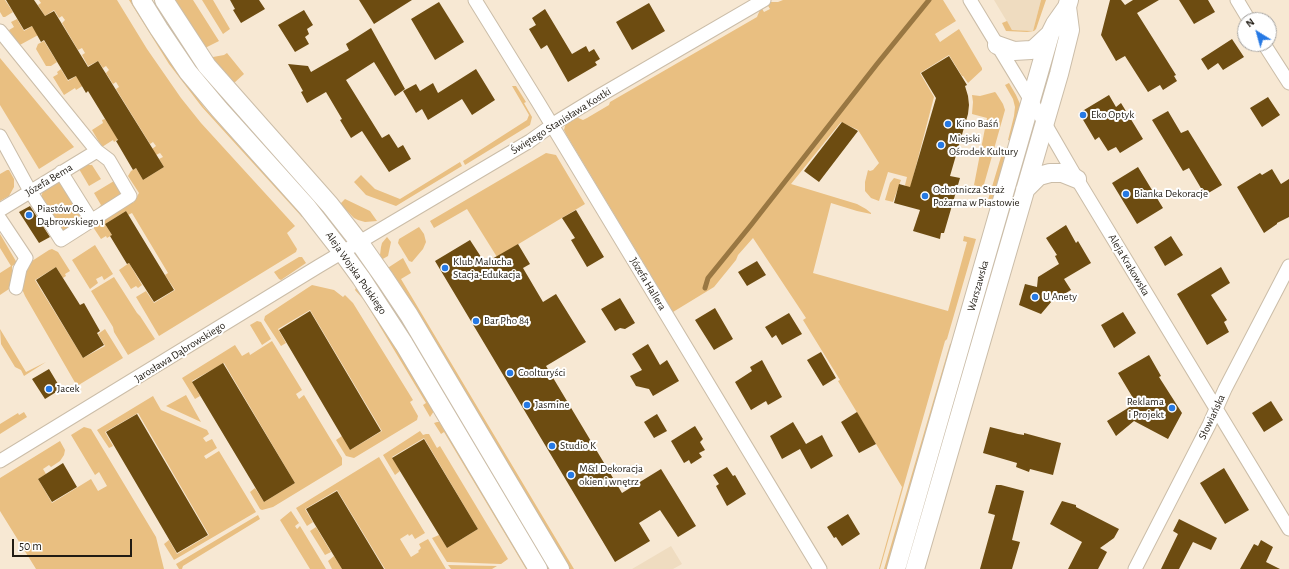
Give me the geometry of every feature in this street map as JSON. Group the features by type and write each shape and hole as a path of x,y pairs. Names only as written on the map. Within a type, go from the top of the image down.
{"street":[{"name":"Aleja Wojska Polskiego","path":"141,0 188,72 219,110 307,207 366,285 404,344 538,569"},
{"name":"Aleja Wojska Polskiego","path":"164,0 207,66 330,205 359,242 409,315 560,569"},
{"name":"Józefa Hallera","path":"475,0 820,569"},
{"name":"Świętego Stanisława Kostki","path":"359,242 530,141 552,125 599,96 764,0"},
{"name":"Aleja Krakowska","path":"970,0 1289,529"},
{"path":"1237,0 1244,12"},
{"name":"Warszawska","path":"896,569 1050,34 1068,3"},
{"name":"Warszawska","path":"915,569 1059,74 1070,30 1068,3"},
{"path":"0,31 97,151 109,160 130,196 61,240 30,191 0,136"},
{"path":"997,45 1014,51 1027,50 1035,48 1050,34"},
{"path":"1269,52 1289,83"},
{"name":"Józefa Bema","path":"0,210 97,151"},
{"path":"61,172 91,220"},
{"path":"1025,190 1039,176 1050,173 1062,173 1077,179"},
{"path":"0,219 26,258 20,269 16,288"},
{"name":"Jarosława Dąbrowskiego","path":"0,461 359,242"},
{"name":"Słowiańska","path":"1135,569 1225,388 1289,266"}],"shaded area":[{"path":"0,0 5,0 13,12 5,17 3,17 0,12"},
{"path":"39,0 117,0 147,49 181,98 201,123 295,226 287,233 297,249 296,252 159,336 136,297 146,291 154,303 175,290 165,275 168,273 132,213 128,215 126,211 105,224 112,235 107,238 106,236 101,239 93,227 129,203 133,203 139,193 128,176 131,171 136,168 143,180 164,167 159,159 163,157 160,153 156,155 152,149 156,146 153,142 150,144 116,89 119,87 116,82 113,84 106,73 109,70 106,66 103,68 98,61 88,66 82,55 85,53 82,48 78,50 62,23 65,20 62,16 59,18 54,10 45,16 38,5 41,3"},
{"path":"129,0 132,0 161,48 204,107 303,216 302,217 202,107 169,64"},
{"path":"175,0 193,0 219,41 205,48"},
{"path":"202,0 213,0 230,29 223,34"},
{"path":"783,0 943,0 956,21 935,34 940,42 959,29 982,68 982,70 968,83 949,55 920,73 934,97 910,189 908,189 905,185 907,177 888,172 879,201 871,198 865,191 865,182 868,170 873,170 879,163 858,130 841,122 791,184 857,204 871,213 857,211 831,203 813,273 948,311 967,242 963,241 964,236 976,239 947,339 945,341 880,569 902,487 838,381 840,380 803,320 806,318 753,238 714,287 673,312 564,130 566,122 576,117 583,120 587,118 609,105 610,102 757,17 761,7 764,12 770,9 767,4 769,2 778,2"},
{"path":"994,0 1041,0 1033,31 1012,30"},
{"path":"1041,0 1046,0 1034,31 1027,32 1006,31 1002,23 1007,21 1012,30 1033,31"},
{"path":"17,19 24,31 34,25 40,34 18,46 9,30 14,27 11,22"},
{"path":"44,41 57,62 51,66 46,66 36,49 38,44"},
{"path":"227,53 244,74 234,83 213,59 213,57"},
{"path":"0,58 74,147 39,169 0,105"},
{"path":"61,69 68,81 78,75 84,85 76,90 75,88 64,95 53,77 58,74 57,72"},
{"path":"1009,83 1020,104 1020,111 1011,141 1008,140 1015,107 1013,99 1005,85"},
{"path":"512,86 516,86 526,102 524,103 532,117 530,125 465,165 463,161 527,120 529,115"},
{"path":"995,92 1005,110 983,188 974,185 987,118 972,114 972,95 980,96"},
{"path":"105,119 118,139 114,142 113,140 102,147 92,130 103,123 102,120"},
{"path":"1003,150 1008,152 994,198 988,200"},
{"path":"546,153 556,155 585,204 497,257 467,209 434,228 430,221"},
{"path":"460,162 462,166 396,206 366,195 354,182 361,175 375,189 400,199"},
{"path":"85,165 92,165 101,179 89,186 79,169"},
{"path":"9,170 14,179 14,187 9,196 0,201 0,174"},
{"path":"894,178 901,180 893,202 885,200 890,183"},
{"path":"114,181 123,196 101,211 98,208 101,205 94,193"},
{"path":"57,182 60,183 80,215 79,222 64,234 41,197 43,191"},
{"path":"345,199 370,211 377,221 365,222 354,218 340,204"},
{"path":"419,227 424,234 426,242 423,249 412,262 409,261 398,243 399,239"},
{"path":"0,234 17,263 12,266 12,287 0,295 0,273 11,266 0,248"},
{"path":"387,237 391,242 388,256 381,260 380,255 382,243"},
{"path":"95,245 113,274 104,280 102,276 96,279 98,283 90,289 72,260"},
{"path":"52,249 58,252 70,271 65,274 66,276 63,278 56,267 35,280 83,358 105,346 98,334 105,329 123,358 77,386 22,289 22,278 28,266 32,261"},
{"path":"299,257 302,257 306,263 281,280 279,279 274,272"},
{"path":"403,258 411,273 401,279 574,569 568,569 386,269"},
{"path":"129,263 142,285 138,288 136,286 131,289 119,270"},
{"path":"114,277 155,339 128,355 91,291"},
{"path":"312,285 334,290 343,297 345,295 353,303 413,400 410,402 418,416 417,420 354,458 346,456 336,440 342,436 350,450 382,431 310,310 278,329 286,343 281,346 264,320 265,316"},
{"path":"358,286 434,411 430,417 423,405 426,403 364,300 355,290"},
{"path":"257,321 261,322 271,339 262,345 250,325"},
{"path":"0,329 26,372 46,362 24,376 21,370 15,367 1,344"},
{"path":"272,341 302,390 296,394 299,399 304,395 342,458 342,465 273,507 262,510 250,492 255,488 264,502 295,483 224,363 192,381 200,396 195,399 182,378 235,345 242,356 249,352 250,355"},
{"path":"952,343 889,569 884,569 950,344"},
{"path":"186,395 201,422 166,406"},
{"path":"153,396 161,410 207,430 209,434 203,438 206,442 212,439 217,448 204,456 206,459 219,451 256,512 174,560 164,544 169,540 177,554 209,535 138,413 105,432 113,446 109,448 97,430"},
{"path":"24,412 27,417 0,434 0,424 18,413 19,415"},
{"path":"440,422 529,569 526,569 444,432 441,434 434,423"},
{"path":"84,427 91,429 156,537 164,569 36,569 0,511 0,478 60,441 65,450 64,455 60,461 51,467 49,465 43,469 46,474 38,479 52,503 91,479 98,491 107,486 99,472 95,475 71,435"},
{"path":"420,431 423,435 429,434 437,448 440,446 508,559 501,564 447,562 432,538 439,535 447,548 478,529 424,438 392,457 400,471 395,475 383,455"},
{"path":"379,457 425,533 415,539 412,534 409,536 408,534 400,539 411,557 419,552 418,551 421,548 419,544 428,539 446,569 385,569 337,490 305,509 313,522 307,526 296,508"},
{"path":"291,511 299,523 295,526 297,529 300,526 326,569 310,569 280,520"},
{"path":"258,515 260,519 183,566 182,569 179,569 176,564"},
{"path":"316,527 331,552 325,555 310,531"},
{"path":"671,546 682,564 673,569 632,569"},
{"path":"334,556 342,569 332,569 328,561"},
{"path":"448,565 497,566 492,569 451,569"}],"building":[{"path":"6,0 34,0 45,16 54,11 88,67 98,61 164,167 143,180 136,168 133,170 116,141 118,140 88,91 86,93 76,76 68,80 44,40 41,42 32,26 24,30"},
{"path":"230,0 259,0 265,9 241,23 233,10 235,9"},
{"path":"359,0 412,0 374,24"},
{"path":"1110,0 1121,0 1125,5 1133,0 1159,0 1137,13 1176,75 1174,76 1177,81 1163,90 1160,85 1148,92 1125,56 1116,61 1101,35"},
{"path":"1179,0 1208,0 1215,12 1194,24"},
{"path":"439,2 464,42 435,60 411,19"},
{"path":"649,3 665,31 632,50 616,22"},
{"path":"545,9 572,54 586,46 589,52 594,49 600,59 595,62 597,65 568,82 547,45 541,49 529,29 536,25 532,18"},
{"path":"304,10 313,25 307,29 309,34 305,37 309,44 295,52 278,25"},
{"path":"371,28 405,89 395,96 374,62 346,80 382,138 389,134 398,148 403,145 411,159 389,172 362,131 351,138 326,92 307,103 301,92 303,91 288,64 308,66 311,72 349,50 346,44"},
{"path":"1232,39 1237,46 1237,52 1241,52 1244,57 1223,70 1218,63 1208,70 1201,59"},
{"name":"Miejski Ośrodek Kultury","path":"949,56 967,85 965,86 969,105 968,114 950,176 960,178 944,233 941,233 940,239 913,231 920,210 894,203 899,184 910,187 936,98 921,73"},
{"path":"476,69 495,100 472,115 462,99 428,120 422,109 416,113 403,91 416,84 420,91 433,83 438,93"},
{"path":"1109,95 1116,107 1121,103 1143,139 1120,153 1116,147 1108,151 1099,137 1095,140 1079,113"},
{"path":"1268,97 1280,115 1262,127 1250,108"},
{"path":"1168,111 1181,133 1188,130 1222,185 1205,195 1189,168 1183,171 1152,120"},
{"path":"842,122 858,131 819,182 804,171"},
{"path":"1138,167 1163,208 1137,224 1112,183"},
{"path":"1272,169 1281,184 1289,179 1289,217 1277,223 1264,233 1237,187 1260,173 1262,175"},
{"path":"30,206 50,237 39,243 19,212"},
{"path":"576,210 604,257 587,267 571,240 575,238 562,218"},
{"path":"126,211 174,290 154,302 129,263 127,264 110,236 112,235 105,224"},
{"path":"1066,225 1076,243 1078,241 1091,263 1064,279 1071,290 1052,301 1041,314 1019,305 1025,284 1037,287 1038,277 1059,264 1055,256 1057,255 1046,238"},
{"path":"1171,236 1183,255 1165,266 1154,247"},
{"path":"470,240 485,263 518,244 530,264 523,268 543,302 556,294 586,342 546,366 622,493 661,469 696,526 678,537 660,510 639,523 650,541 615,562 435,261"},
{"path":"757,261 766,275 747,286 738,272"},
{"path":"56,267 80,305 84,303 100,331 97,333 104,345 83,358 36,280"},
{"path":"1221,267 1230,283 1211,295 1227,320 1224,322 1229,332 1207,345 1177,294"},
{"path":"620,298 635,323 625,329 620,328 615,331 601,309"},
{"path":"715,308 733,339 714,350 695,320"},
{"path":"310,311 381,431 350,450 279,330"},
{"path":"1123,312 1136,333 1114,348 1101,325"},
{"path":"789,313 802,334 782,345 776,335 772,338 765,327"},
{"path":"648,344 660,365 667,360 679,381 653,396 649,389 636,386 630,376 642,370 632,354"},
{"path":"821,352 836,378 823,386 807,360"},
{"path":"1149,355 1161,376 1159,377 1182,413 1168,439 1134,421 1116,436 1107,421 1136,403 1118,373"},
{"path":"762,360 782,397 768,405 766,401 751,410 735,382 752,371 750,367"},
{"path":"223,363 295,483 264,502 192,382"},
{"path":"49,369 61,389 45,399 32,379"},
{"path":"1271,401 1283,420 1264,432 1252,413"},
{"path":"857,412 876,444 859,453 841,422"},
{"path":"137,414 208,535 177,553 106,432"},
{"path":"657,414 667,431 654,438 644,422"},
{"path":"793,422 806,444 822,435 833,456 811,469 800,449 782,459 770,436"},
{"path":"695,426 703,439 700,442 705,450 699,453 702,457 691,464 689,460 684,463 671,441"},
{"path":"990,427 1018,434 1024,435 1024,433 1061,443 1053,475 1030,469 1029,472 1016,467 1017,463 983,453"},
{"path":"424,439 478,529 447,548 392,458"},
{"path":"63,463 77,487 52,502 38,479"},
{"path":"727,467 733,476 735,475 746,494 727,506 716,486 719,484 713,475"},
{"path":"1224,468 1249,510 1225,524 1200,483"},
{"path":"996,485 1024,491 1012,540 1020,542 1012,569 980,569 995,515 988,513"},
{"path":"337,491 384,569 342,569 314,523 306,509"},
{"path":"1062,501 1076,505 1076,507 1119,529 1114,538 1100,548 1107,552 1098,569 1068,569 1082,542 1050,524"},
{"path":"848,514 860,534 842,546 836,537 834,538 827,527"},
{"path":"1179,519 1217,538 1211,550 1193,542 1179,569 1161,569 1178,534 1173,531"},
{"path":"1261,540 1273,547 1266,562 1280,569 1240,569 1254,544 1258,546"}],"waterway":[{"path":"705,288 708,278 929,0"}],"place":[{"name":"Eko Optyk","path":"1083,115"},
{"name":"Kino Baśń","path":"948,124"},
{"name":"Miejski Ośrodek Kultury","path":"941,145"},
{"name":"Bianka Dekoracje","path":"1126,194"},
{"name":"Ochotnicza Straż Pożarna w Piastowie","path":"925,196"},
{"name":"Piastów Os. Dąbrowskiego 1","path":"29,215"},
{"name":"Klub Malucha Stacja-Edukacja","path":"445,268"},
{"name":"U Anety","path":"1035,297"},
{"name":"Bar Pho 84","path":"476,321"},
{"name":"Coolturyści","path":"510,373"},
{"name":"Jacek","path":"49,389"},
{"name":"Jasmine","path":"527,405"},
{"name":"Reklama i Projekt","path":"1172,408"},
{"name":"Studio K","path":"552,446"},
{"name":"M&I Dekoracja okien i wnętrz","path":"571,475"}]}
